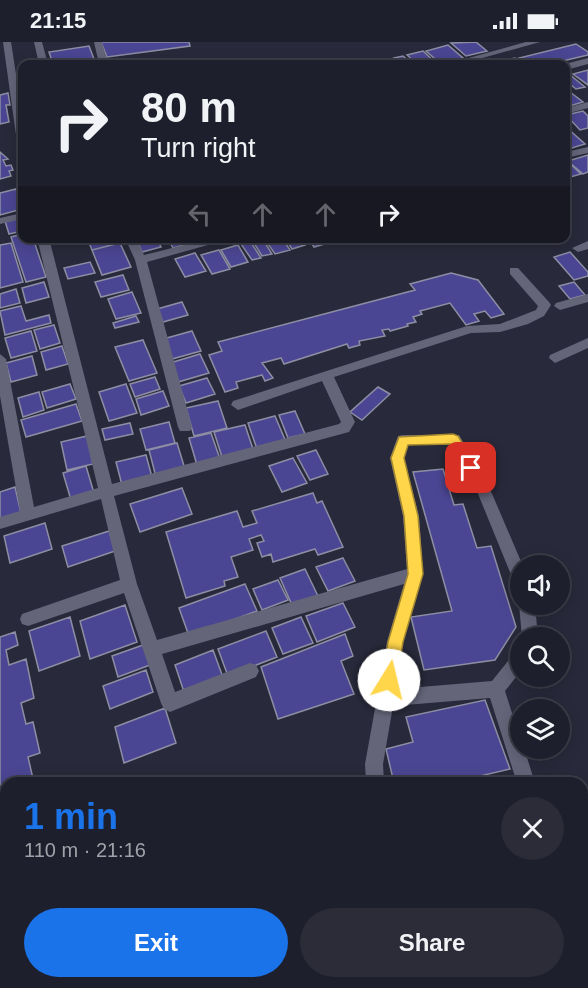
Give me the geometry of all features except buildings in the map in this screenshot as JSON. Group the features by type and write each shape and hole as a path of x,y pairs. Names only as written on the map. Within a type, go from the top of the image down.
{"street":[{"path":"7,42 18,115"},
{"path":"38,42 43,60"},
{"path":"98,42 103,60"},
{"path":"467,60 536,42"},
{"path":"570,66 588,61"},
{"path":"570,110 588,105"},
{"path":"570,154 588,150"},
{"path":"0,221 18,217"},
{"path":"44,243 129,584 170,703 250,671"},
{"path":"132,243 141,260 185,426"},
{"path":"141,260 208,243"},
{"path":"238,405 471,329 500,328 540,313 545,305 514,271"},
{"path":"560,306 588,298"},
{"path":"555,358 588,343"},
{"path":"0,359 28,515"},
{"path":"0,523 105,492 344,428 348,422 326,375"},
{"path":"375,777 374,764 395,642 415,574 411,516 398,458 403,440 453,439 480,482 511,555"},
{"path":"150,650 415,574"},
{"path":"28,619 129,584"},
{"path":"386,699 496,689 510,672"},
{"path":"496,689 524,777"}],"route":[{"path":"389,680 395,642 415,574 411,516 398,458 403,440 453,439 471,468"}]}
